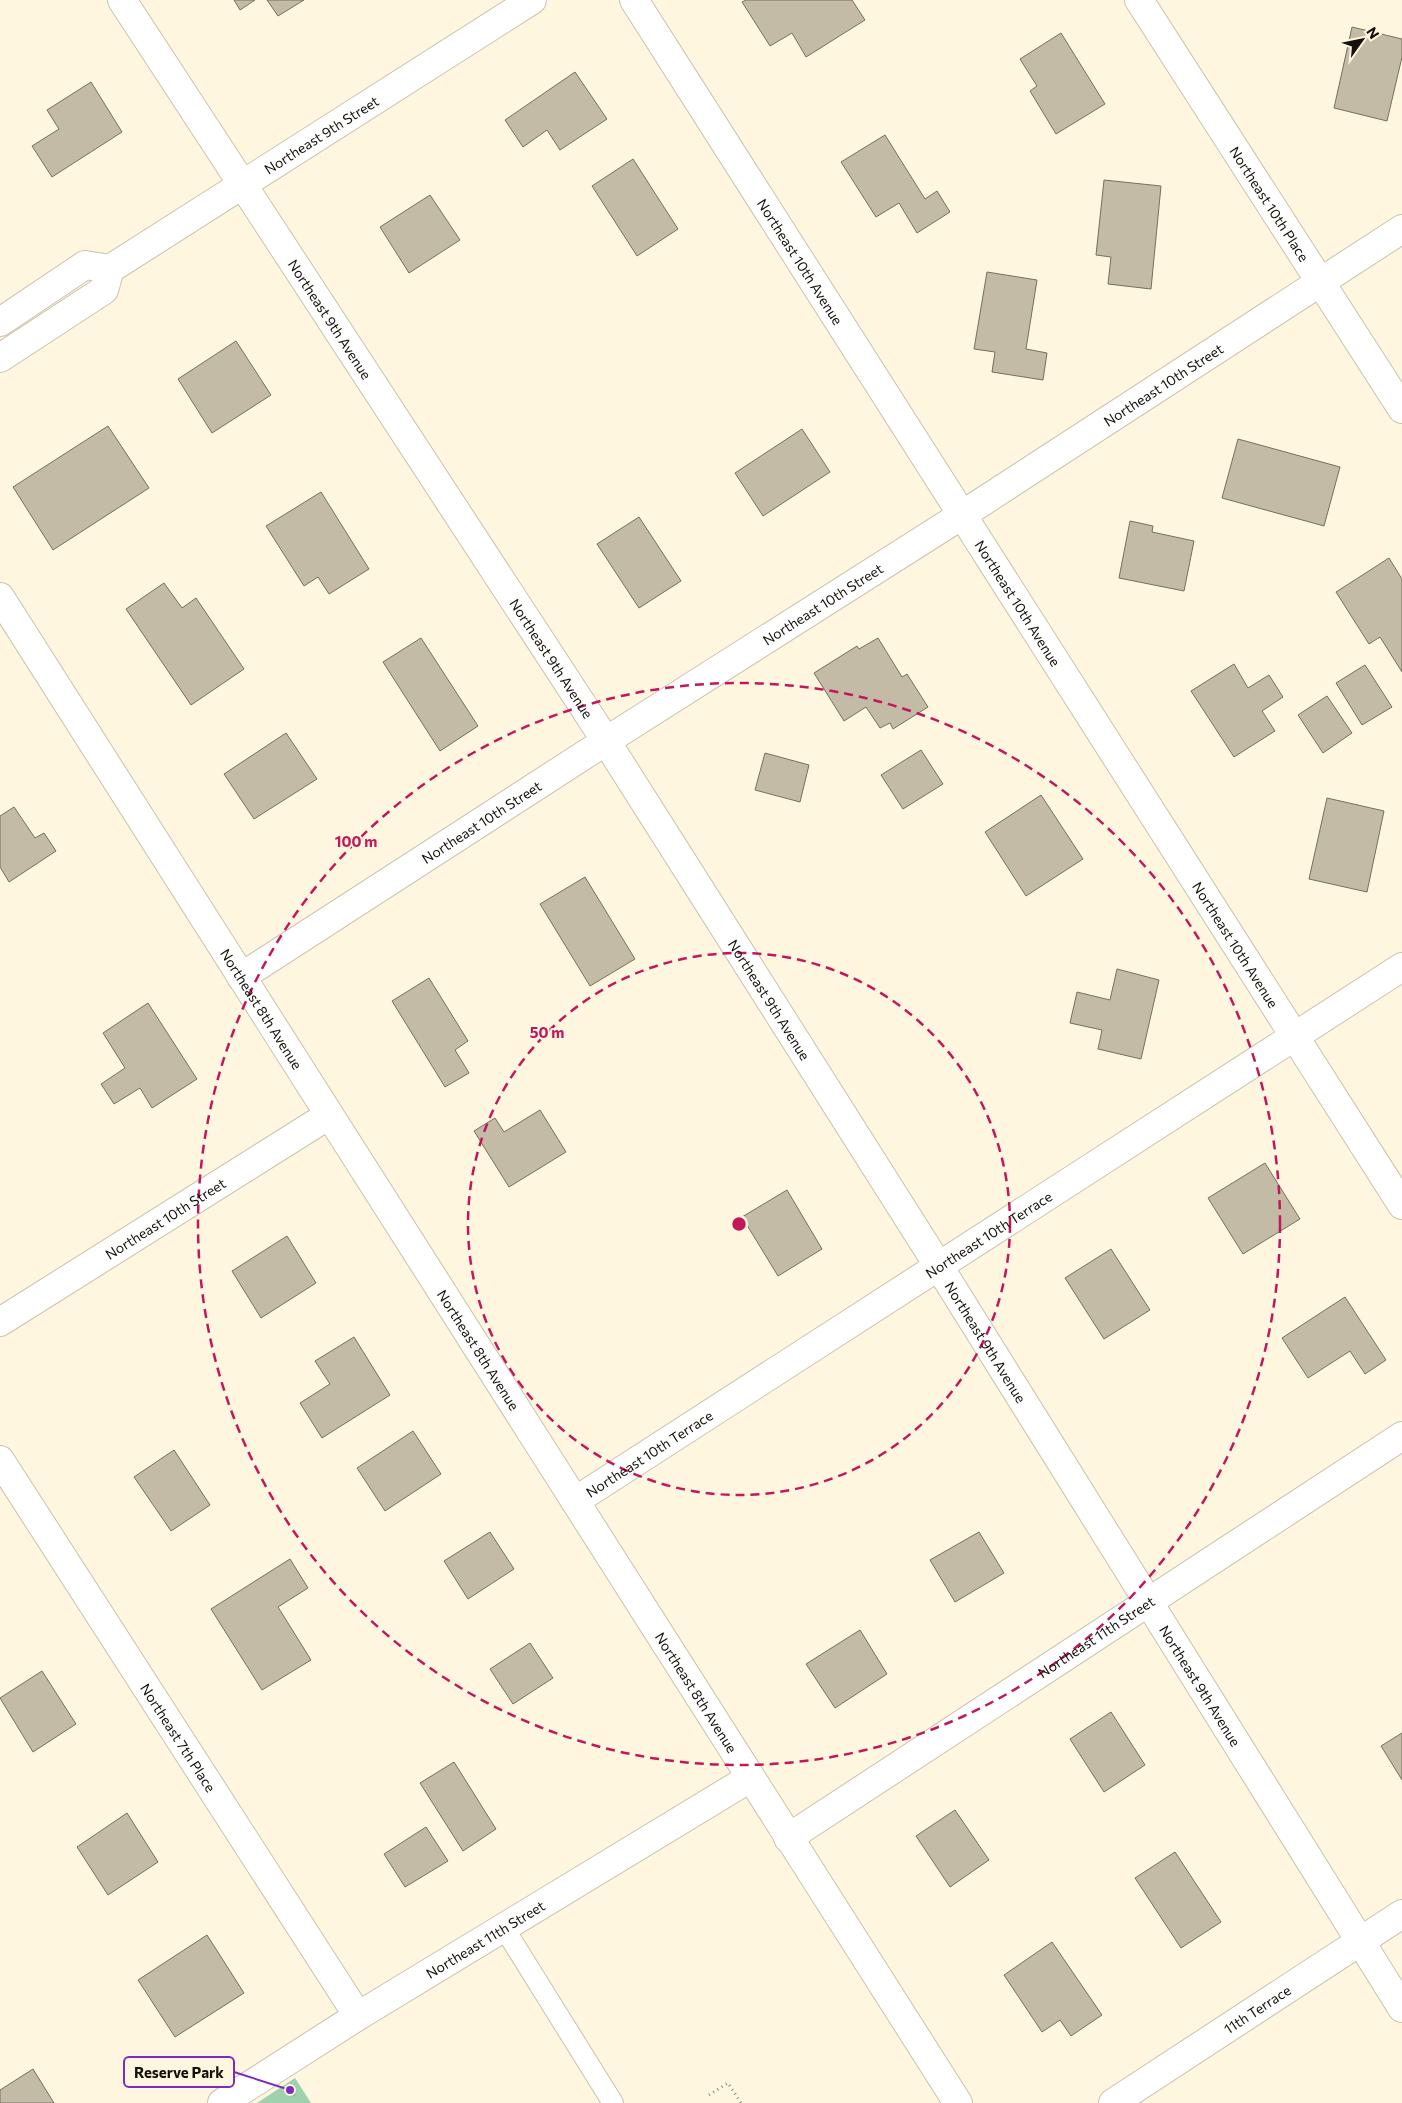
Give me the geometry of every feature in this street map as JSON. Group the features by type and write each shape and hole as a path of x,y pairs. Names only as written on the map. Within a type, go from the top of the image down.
{"street":[{"name":"Northeast 9th Avenue","path":"122,0 244,184 606,741 938,1265 1402,2008"},
{"name":"Northeast 9th Street","path":"110,268 532,0"},
{"name":"Northeast 10th Avenue","path":"634,0 1402,1205"},
{"name":"Northeast 10th Place","path":"1139,0 1402,409"},
{"name":"Northeast 10th Street","path":"241,977 606,741 962,515 1320,280 1402,229"},
{"path":"0,322 85,265 110,268 104,290 0,358"},
{"name":"Northeast 8th Avenue","path":"0,596 958,2103"},
{"name":"Northeast 10th Terrace","path":"574,1501 1402,967"},
{"name":"Northeast 10th Street","path":"0,1322 329,1115"},
{"name":"Northeast 11th Street","path":"788,1838 1402,1436"},
{"name":"Northeast 7th Place","path":"0,1460 358,2016"},
{"name":"Northeast 11th Street","path":"222,2103 358,2016 750,1778"},
{"name":"11th Terrace","path":"1113,2103 1402,1914"}],"lane":[{"path":"504,1928 613,2103"}],"path":[{"path":"709,2095 728,2083 741,2103"}],"green space":[{"path":"295,2078 311,2103 257,2103"}],"building":[{"path":"234,0 255,0 240,10"},
{"path":"267,0 304,0 278,16"},
{"path":"746,0 852,0 865,20 806,57 792,33 770,46 742,2"},
{"path":"1352,27 1402,39 1402,57 1387,121 1334,108"},
{"path":"1061,33 1105,104 1056,134 1030,91 1037,86 1020,59"},
{"path":"575,72 607,119 560,150 547,130 523,147 505,120"},
{"path":"91,82 122,132 52,177 32,146 59,129 47,110"},
{"path":"885,135 925,199 937,191 950,212 917,233 899,203 876,217 841,162"},
{"path":"633,159 678,229 637,256 592,186"},
{"path":"1104,180 1161,186 1151,289 1108,284 1111,257 1096,255"},
{"path":"430,195 460,240 409,273 380,227"},
{"path":"987,272 1037,280 1026,349 1047,353 1043,380 992,372 995,352 974,349"},
{"path":"236,341 271,395 212,433 178,379"},
{"path":"108,426 149,488 53,550 13,487"},
{"path":"802,429 830,472 763,516 735,473"},
{"path":"1238,439 1340,467 1324,526 1222,498"},
{"path":"321,492 369,569 329,594 318,577 304,586 266,526"},
{"path":"639,517 681,581 639,608 597,544"},
{"path":"1130,521 1153,526 1152,532 1194,541 1184,591 1119,578"},
{"path":"1389,558 1402,579 1402,672 1380,637 1369,644 1336,592"},
{"path":"164,583 182,608 196,598 244,669 191,705 126,609"},
{"path":"421,638 478,726 440,751 383,662"},
{"path":"878,638 902,677 907,674 928,707 893,729 890,723 880,728 866,707 844,721 814,673 857,646 859,649"},
{"path":"1234,664 1248,688 1269,675 1283,697 1262,711 1275,731 1234,757 1191,691"},
{"path":"1365,665 1392,707 1362,725 1336,683"},
{"path":"1327,696 1352,733 1323,753 1298,715"},
{"path":"286,733 317,779 254,819 224,774"},
{"path":"921,750 943,784 903,809 881,775"},
{"path":"765,753 809,765 800,802 755,790"},
{"path":"1041,795 1083,859 1026,896 985,832"},
{"path":"1327,798 1384,811 1367,892 1309,879"},
{"path":"14,807 35,838 44,833 56,851 9,882 0,867 0,816"},
{"path":"585,877 635,959 590,986 540,904"},
{"path":"1117,969 1159,980 1141,1059 1098,1049 1102,1030 1070,1023 1077,992 1110,1000"},
{"path":"429,978 468,1041 455,1050 469,1073 445,1087 392,1001"},
{"path":"148,1003 197,1079 152,1108 140,1088 114,1104 101,1084 125,1068 103,1033"},
{"path":"540,1110 566,1152 509,1187 474,1131 495,1118 504,1132"},
{"path":"1265,1163 1300,1219 1243,1254 1208,1198"},
{"path":"787,1190 822,1249 778,1276 742,1217"},
{"path":"287,1236 316,1283 261,1318 232,1271"},
{"path":"1111,1249 1150,1310 1104,1339 1065,1278"},
{"path":"1345,1297 1386,1360 1365,1374 1350,1351 1308,1378 1282,1338"},
{"path":"354,1337 390,1395 322,1438 300,1403 330,1384 315,1361"},
{"path":"413,1431 441,1474 385,1511 357,1468"},
{"path":"174,1450 210,1505 171,1531 134,1477"},
{"path":"490,1532 514,1569 468,1599 444,1561"},
{"path":"979,1532 1004,1573 955,1602 930,1560"},
{"path":"290,1559 308,1588 278,1607 311,1660 262,1690 211,1609"},
{"path":"860,1630 887,1674 835,1708 806,1664"},
{"path":"530,1643 553,1678 513,1704 490,1669"},
{"path":"42,1671 76,1724 33,1752 0,1698"},
{"path":"1111,1712 1145,1765 1104,1792 1070,1739"},
{"path":"1402,1733 1402,1780 1381,1746"},
{"path":"454,1762 496,1829 463,1851 420,1783"},
{"path":"955,1810 989,1860 950,1887 916,1836"},
{"path":"127,1813 158,1862 108,1895 77,1847"},
{"path":"426,1827 448,1861 405,1887 384,1854"},
{"path":"1175,1852 1221,1922 1181,1948 1135,1878"},
{"path":"207,1935 244,1993 175,2037 138,1980"},
{"path":"1052,1942 1102,2015 1071,2036 1060,2020 1042,2032 1004,1975"},
{"path":"33,2069 54,2103 0,2103 0,2090"}],"place":[{"name":"Reserve Park","path":"290,2090"}]}
